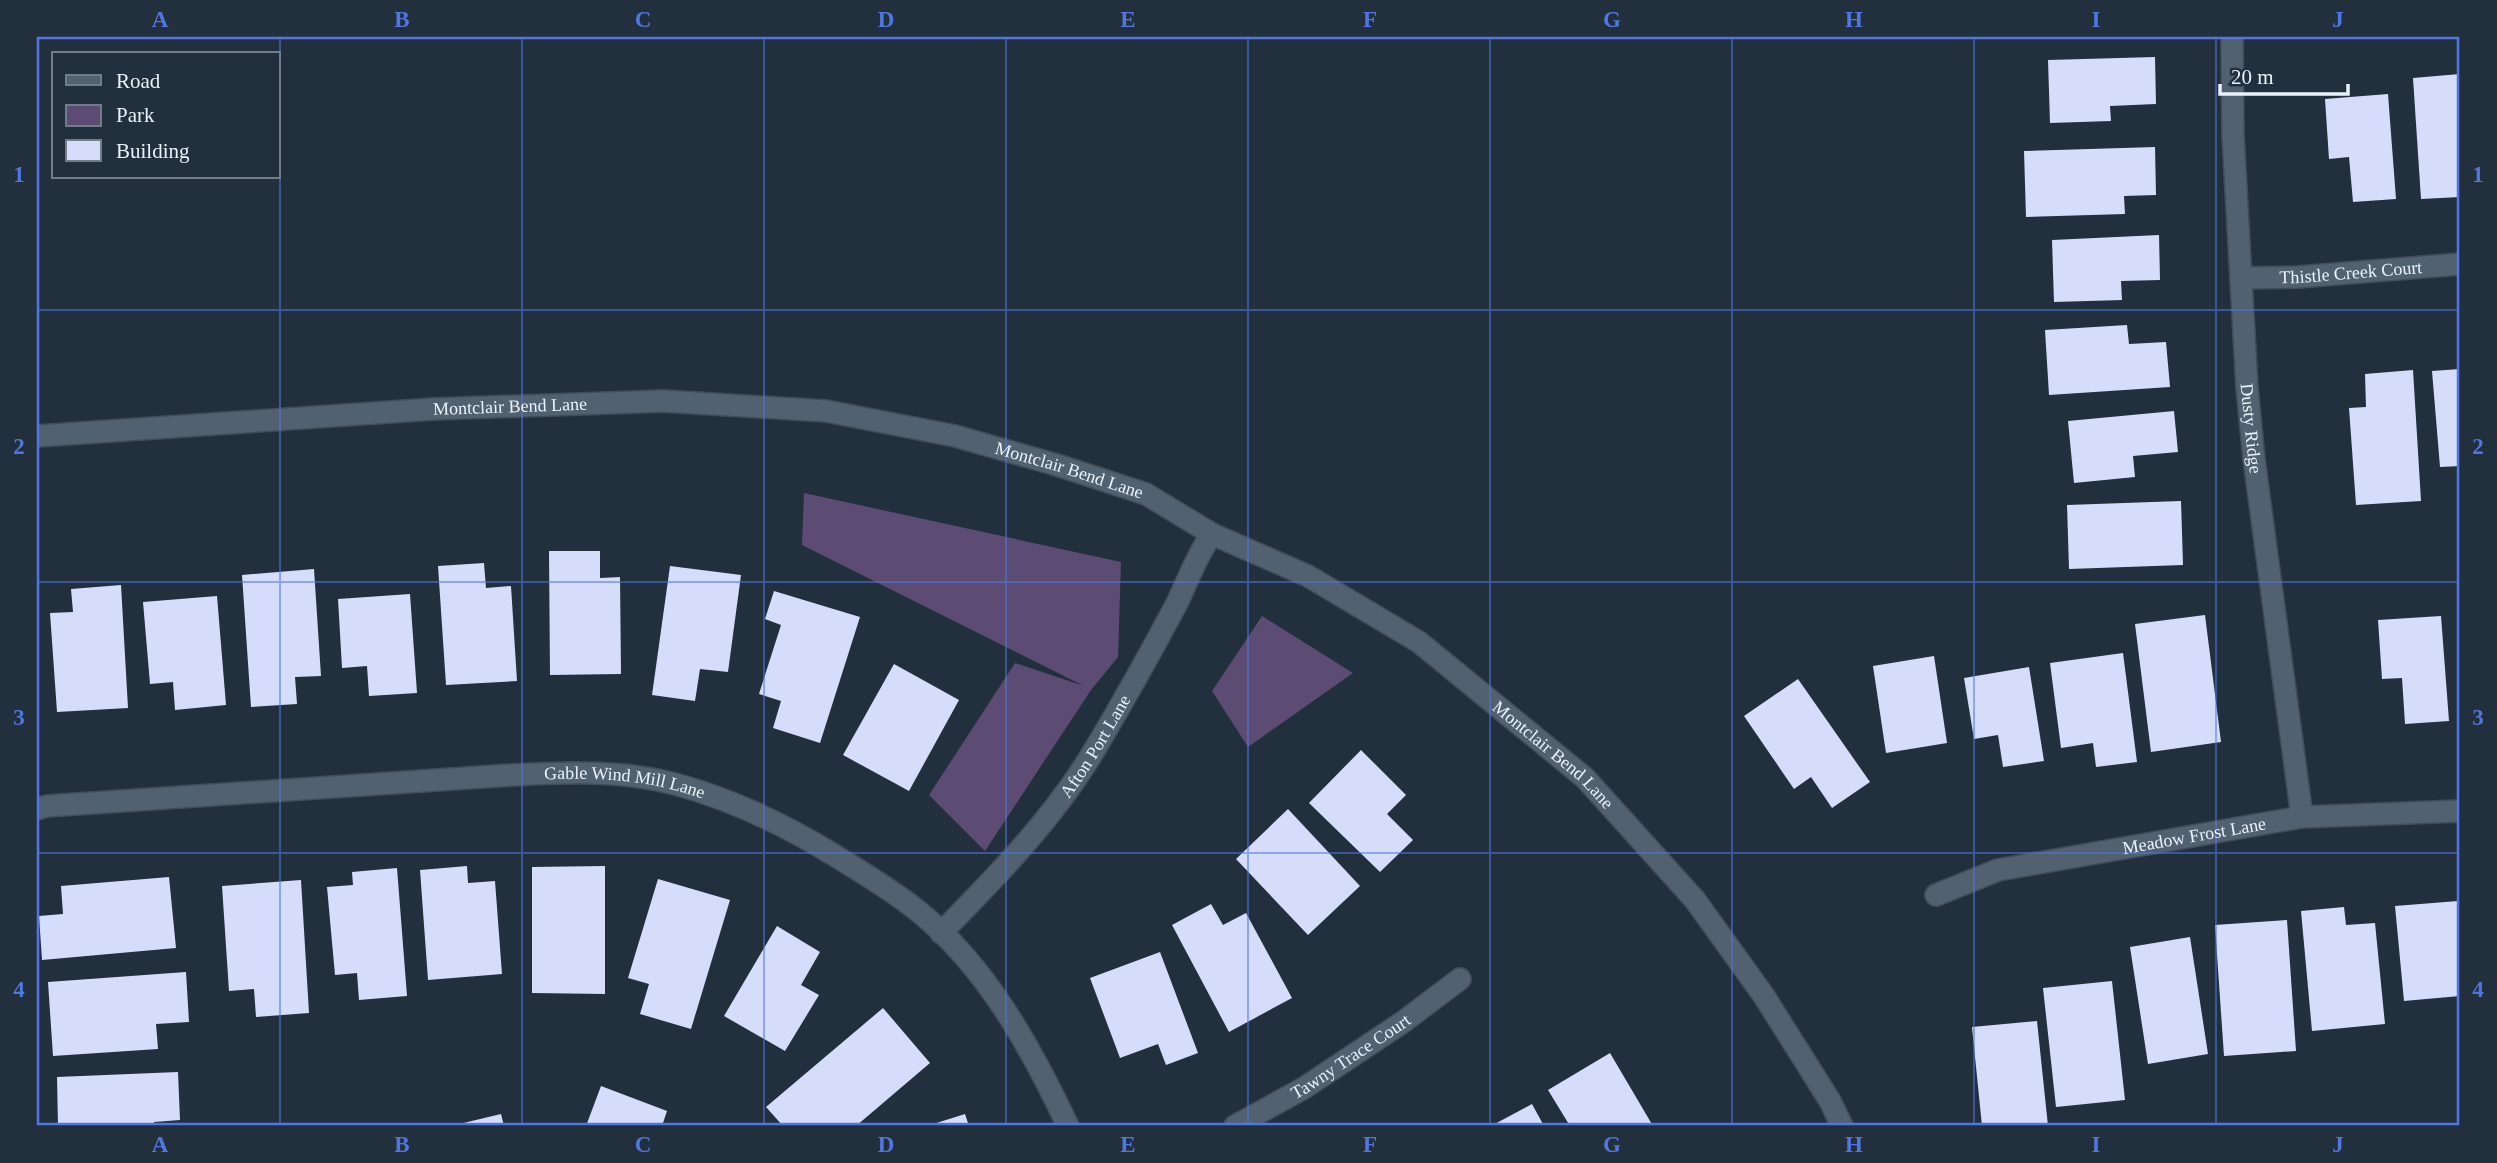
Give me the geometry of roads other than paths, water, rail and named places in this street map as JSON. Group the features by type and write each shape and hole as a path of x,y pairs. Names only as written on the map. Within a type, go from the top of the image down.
{"street":[{"name":"Dusty Ridge","path":"2232,37 2233,123 2247,388 2302,817"},
{"name":"Thistle Creek Court","path":"2241,278 2298,277 2460,264"},
{"name":"Montclair Bend Lane","path":"37,436 434,409 664,401 826,411 955,436 1146,494 1212,534 1307,576 1419,642 1585,778 1695,900 1764,996 1830,1101 1842,1126"},
{"name":"Afton Port Lane","path":"941,933 1021,848 1059,802 1093,752 1153,648 1200,551 1212,534"},
{"name":"Gable Wind Mill Lane","path":"37,809 47,806 566,772 621,775 674,784 724,800 817,844 880,883 919,912 986,984 1013,1022 1038,1063 1068,1126"},
{"name":"Meadow Frost Lane","path":"1936,895 1998,870 2302,817 2460,811"},
{"name":"Tawny Trace Court","path":"1235,1126 1331,1070 1433,1002 1460,979"}]}
